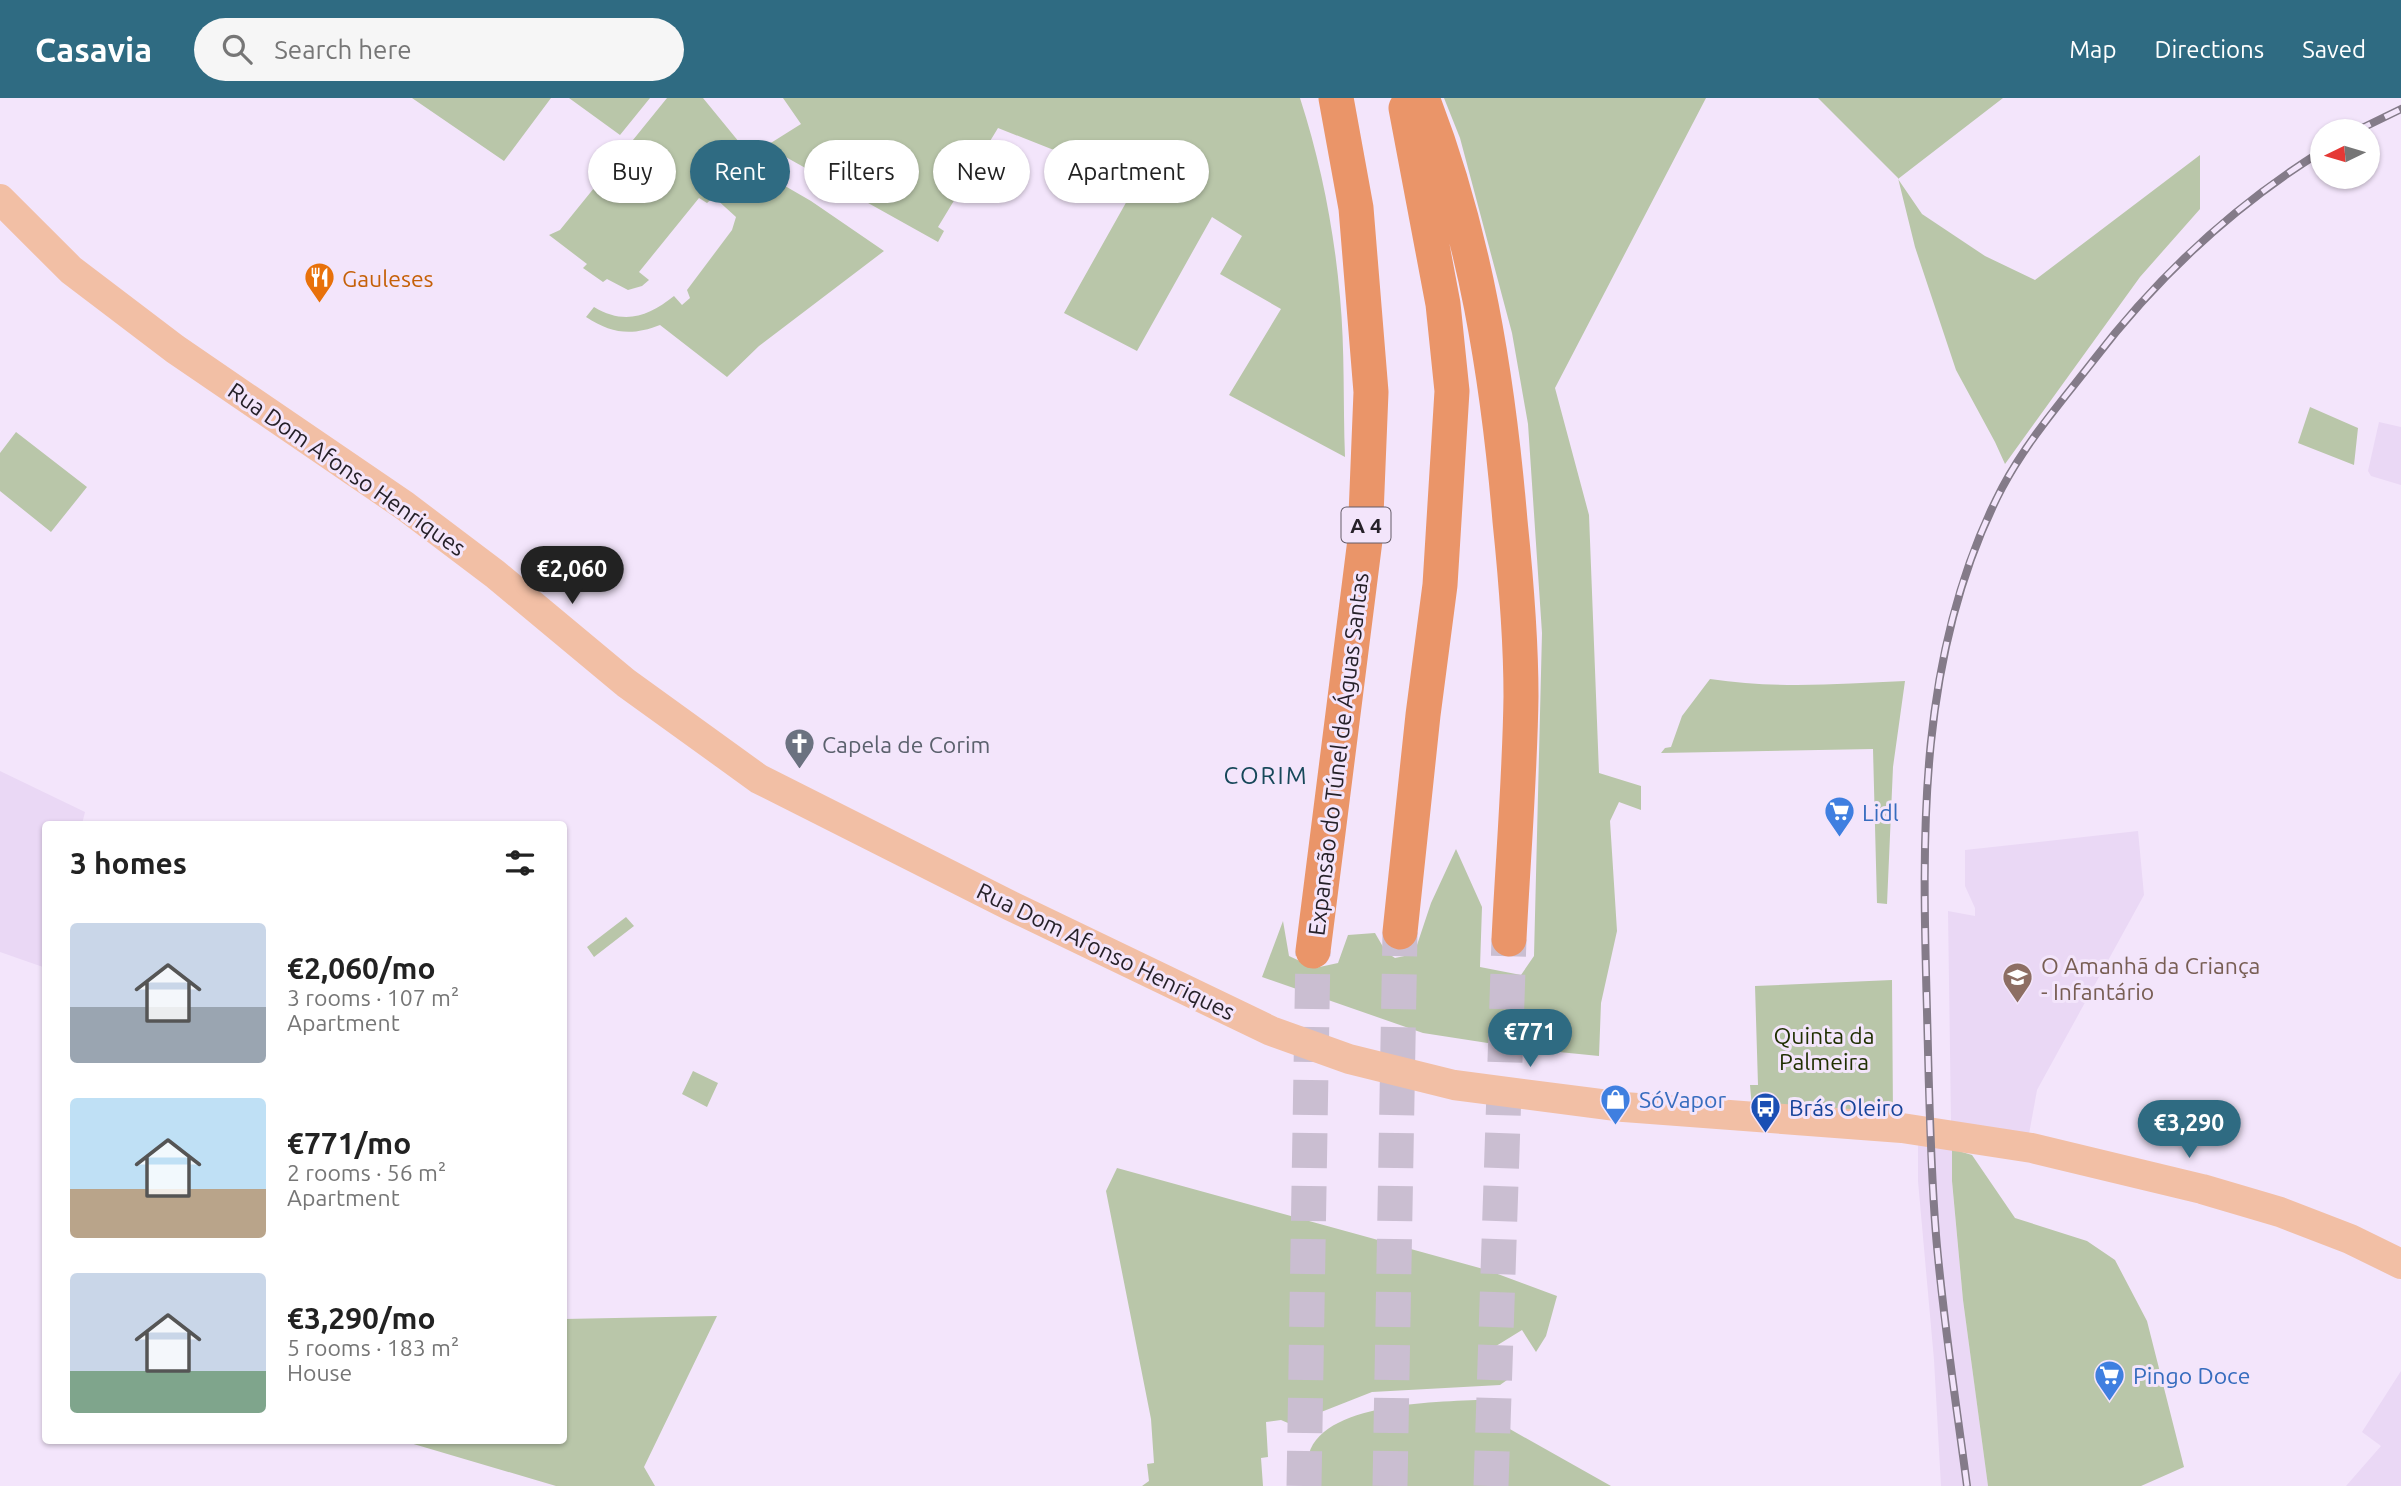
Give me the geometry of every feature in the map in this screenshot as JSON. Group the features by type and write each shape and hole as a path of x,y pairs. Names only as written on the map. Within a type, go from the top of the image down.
{"highway":[{"name":"Expansão do Túnel de Águas Santas","path":"1313,951 1366,540 1371,392 1356,208 1336,98"},
{"path":"1400,932 1440,585 1452,391 1443,304 1404,98"},
{"path":"1422,98 1433,126 1469,257 1494,369 1507,486 1519,615 1521,696 1509,939"}],"main road":[{"name":"Rua Dom Afonso Henriques","path":"0,199 71,270 175,349 405,506 495,574 626,684 759,779 1024,912 1271,1031 1349,1059 1454,1086 1624,1107 1922,1130 2032,1148 2202,1189 2302,1220 2401,1264"}],"shaded area":[{"path":"2379,422 2401,427 2401,485 2371,476 2368,471"},
{"path":"0,771 85,812 83,821 42,821 42,967 0,952"},
{"name":"O Amanhã da Criança - Infantário","path":"2138,831 2144,895 2037,1090 2029,1134 1951,1121 1948,911 1975,916 1975,908 1965,886 1965,850"},
{"path":"1918,1145 1952,1149 1952,1182 1963,1300 1988,1486 1941,1486 1934,1360 1918,1181"},
{"path":"2401,1371 2401,1486 2346,1486 2381,1446 2362,1432"}],"green space":[{"path":"412,98 551,98 504,161"},
{"path":"569,98 650,98 620,135"},
{"path":"667,98 703,98 737,140 690,140 690,203 695,203 639,272 649,280 642,286 628,290 607,279 603,282 583,268 587,264 549,235 560,230 588,195 588,203 676,203 676,140 633,140"},
{"path":"783,98 1300,98 1320,172 1337,272 1343,337 1345,457 1229,395 1281,309 1220,274 1242,236 1212,217 1137,351 1064,313 1126,203 1209,203 1209,140 1044,140 1044,146 998,128 991,140 933,140 933,203 953,203 938,227 944,231 938,242 868,203 919,203 919,140 804,140 804,167 790,159 790,140 776,140 801,124"},
{"path":"1444,98 1706,98 1555,388 1589,515 1599,773 1641,786 1641,810 1619,802 1610,821 1617,931 1601,1003 1599,1056 1520,1048 1423,1033 1262,977 1283,921 1289,956 1315,968 1338,963 1348,935 1375,933 1386,952 1395,958 1414,954 1431,903 1456,849 1482,907 1480,967 1521,975 1534,956 1542,633 1528,424 1512,333 1460,138"},
{"path":"1818,98 2003,98 1898,179"},
{"path":"2200,155 2200,209 2140,277 2005,464 1956,370 1915,247 1898,180 1922,214 1985,256 2035,280"},
{"path":"790,189 804,197 804,203 814,203 884,251 759,346 727,377 660,325 640,331 622,332 586,317 594,307 616,316 636,316 655,309 674,296 682,305 690,298 687,290 732,230 736,217 721,203 790,203"},
{"path":"2310,407 2358,428 2354,465 2298,443"},
{"path":"16,432 87,487 51,532 0,491 0,453"},
{"path":"1710,679 1783,685 1905,681 1893,767 1887,904 1877,903 1873,749 1661,753 1665,748 1671,747 1682,716"},
{"path":"626,917 634,926 594,957 587,947"},
{"name":"Quinta da Palmeira","path":"1892,980 1893,1117 1752,1108 1750,1085 1758,1085 1755,986"},
{"path":"693,1071 718,1083 707,1107 682,1094"},
{"path":"1952,1149 1972,1155 2015,1218 2087,1241 2115,1260 2147,1321 2184,1467 2141,1486 1988,1486 1963,1300 1952,1181"},
{"path":"1117,1168 1487,1270 1557,1296 1546,1336 1536,1352 1522,1330 1488,1351 1507,1380 1500,1385 1372,1392 1311,1416 1302,1429 1281,1420 1266,1422 1268,1457 1261,1458 1263,1486 1142,1486 1149,1481 1147,1464 1154,1463 1151,1419 1106,1191"},
{"path":"717,1316 644,1467 655,1486 556,1486 414,1444 567,1444 567,1319"},
{"path":"1497,1399 1503,1417 1510,1422 1506,1424 1508,1428 1611,1486 1306,1486 1309,1454 1320,1436 1339,1423 1363,1413 1392,1407"}],"tunnel":[{"path":"1390,1486 1400,932"},
{"path":"1491,1486 1509,939"},
{"path":"1304,1486 1313,951"}],"railway":[{"path":"2380,119 2401,109"},
{"path":"1967,1486 1936,1235 1925,945 1926,810 1931,744 1940,678 1954,614 1974,550 2002,488 2045,422 2118,330 2170,272 2227,220 2310,159"}],"place":[{"name":"Gauleses","path":"319,305"},
{"name":"Capela de Corim","path":"799,771"},
{"name":"Lidl","path":"1839,839"},
{"name":"O Amanhã da Criança - Infantário","path":"2018,1005"},
{"name":"SóVapor","path":"1616,1126"},
{"name":"Brás Oleiro","path":"1766,1134"},
{"name":"Pingo Doce","path":"2110,1402"}],"district":[{"name":"CORIM","path":"1266,775"}]}
